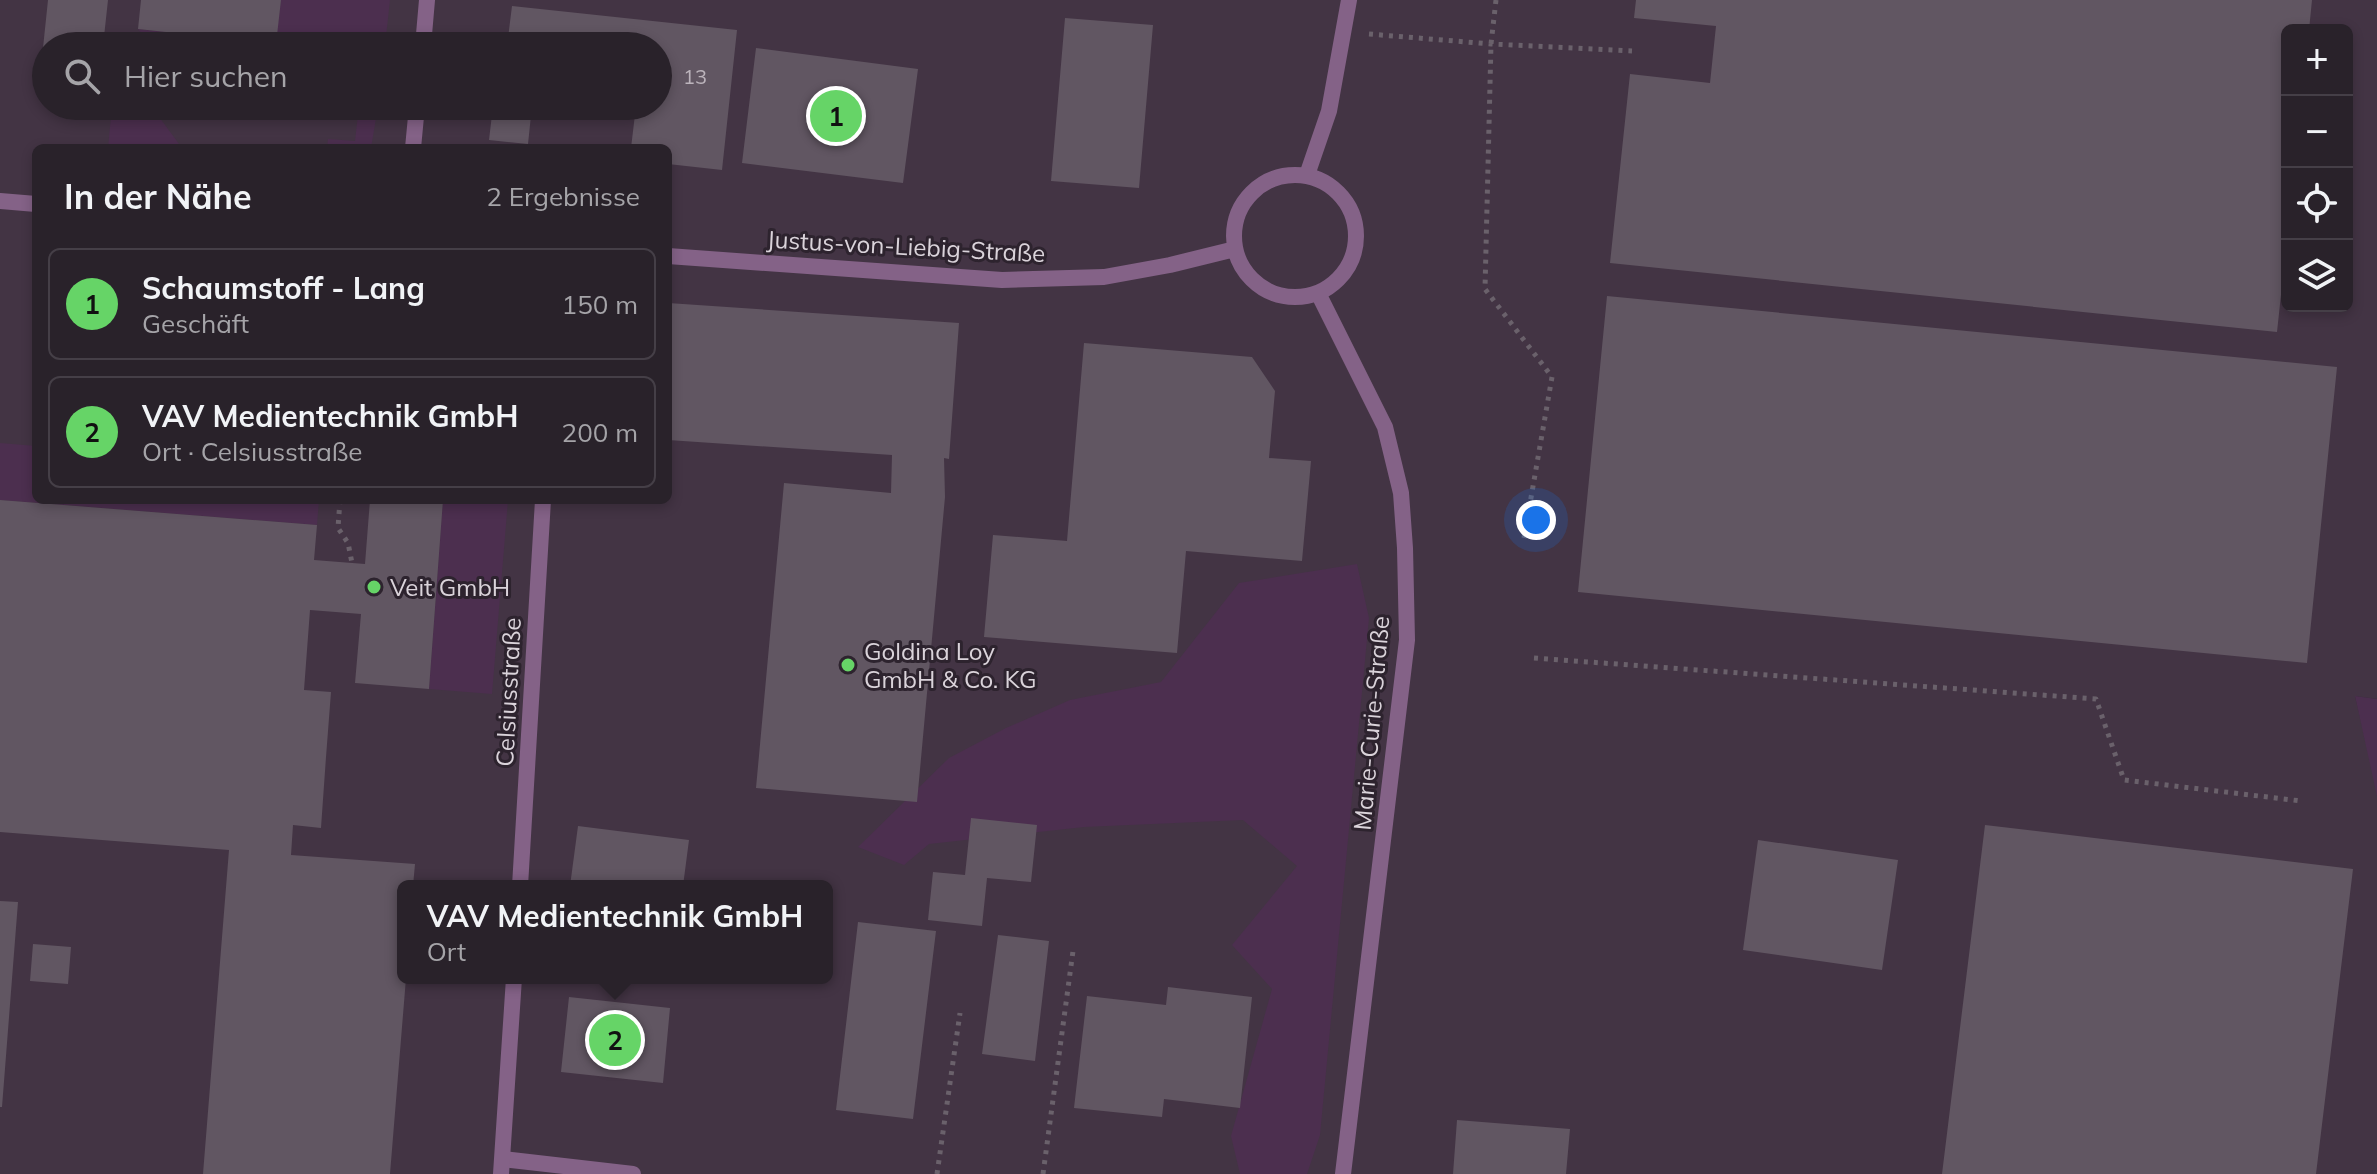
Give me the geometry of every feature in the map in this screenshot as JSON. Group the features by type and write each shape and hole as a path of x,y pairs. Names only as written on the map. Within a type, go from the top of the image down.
{"street":[{"path":"424,32 427,0"},
{"path":"1307,175 1329,111 1349,0"},
{"path":"413,144 416,120"},
{"path":"1287,175 1307,175 1326,182 1341,194 1352,211 1356,230 1355,250 1348,267 1334,283 1318,293 1301,297 1283,296 1266,290 1241,265 1235,249 1234,228 1240,209 1251,192 1268,181 1287,175"},
{"path":"0,201 32,204"},
{"name":"Justus-von-Liebig-Straße","path":"672,256 1002,280 1104,277 1235,249"},
{"name":"Marie-Curie-Straße","path":"1318,293 1385,427 1401,493 1405,548 1407,640 1343,1174"},
{"name":"Celsiusstraße","path":"520,880 543,504"},
{"path":"514,984 502,1166 633,1174"}],"path":[{"path":"1496,0 1491,44 1485,289 1552,377 1524,538"},
{"path":"1345,32 1632,51"},
{"path":"340,504 338,528 348,543 352,563"},
{"path":"1534,658 2096,699 2124,780 2301,801"},
{"path":"1043,1174 1073,951"},
{"path":"937,1174 960,1013"}],"shaded area":[{"path":"0,0 2377,0 2377,699 2355,696 2377,789 2377,1174 0,1174"},
{"path":"281,0 390,0 387,32 277,32"},
{"path":"111,120 161,120 179,144 108,144"},
{"path":"357,120 376,120 372,144 327,144 328,139 355,141"},
{"path":"0,443 32,446 32,503 0,500"},
{"path":"51,504 319,504 317,525"},
{"path":"443,504 508,504 492,694 429,689"},
{"path":"1357,564 1369,618 1320,1135 1307,1174 1240,1174 1231,1136 1272,989 1232,945 1297,866 1243,820 1084,827 929,844 904,865 858,847 949,758 1006,728 1070,700 1161,682 1239,583"},
{"path":"2355,696 2377,699 2377,796"}],"building":[{"path":"48,0 108,0 105,32 45,32"},
{"path":"141,0 281,0 277,32 166,32 138,29"},
{"path":"1636,0 2312,0 2310,24 2281,24 2281,295 2277,332 1610,263 1630,74 1710,83 1716,26 1634,18"},
{"path":"512,6 737,30 722,170 672,164 672,144 631,144 634,120 672,120 672,32 509,32"},
{"path":"1065,18 1153,25 1139,188 1051,181"},
{"path":"756,48 918,69 903,183 742,163"},
{"path":"491,120 531,120 528,144 489,140"},
{"path":"1607,296 2337,367 2307,663 1578,592"},
{"name":"Goldina Loy GmbH & Co. KG","path":"672,303 959,323 949,459 944,458 945,497 917,802 756,788 784,483 891,493 892,455 672,440"},
{"path":"1084,343 1252,357 1275,391 1269,458 1311,461 1302,561 1186,551 1177,653 984,637 993,535 1067,541"},
{"path":"0,500 317,525 314,560 365,564 370,504 443,504 429,689 355,683 361,614 310,610 304,690 331,692 321,828 293,825 291,855 415,864 414,880 397,880 397,984 406,984 390,1174 203,1174 229,850 0,832"},
{"path":"971,818 1037,825 1031,882 987,878 982,926 928,920 933,872 965,875"},
{"path":"1985,825 2353,869 2316,1174 1942,1174"},
{"path":"578,826 689,840 684,880 571,880"},
{"path":"1758,840 1898,860 1882,970 1743,950"},
{"path":"0,901 18,902 2,1107 0,1107"},
{"path":"858,922 936,931 913,1119 836,1110"},
{"path":"998,935 1049,941 1035,1061 982,1054"},
{"path":"33,944 71,947 68,984 30,981"},
{"path":"1168,987 1252,997 1240,1108 1164,1099 1162,1117 1074,1108 1087,996 1166,1005"},
{"path":"569,997 670,1008 663,1083 561,1072"},
{"path":"1457,1120 1570,1129 1566,1174 1453,1174"}],"place":[{"name":"Schaumstoff - Lang","path":"836,116"},
{"name":"Veit GmbH","path":"374,587"},
{"name":"Goldina Loy GmbH & Co. KG","path":"848,665"},
{"name":"VAV Medientechnik GmbH","path":"615,1040"}]}
